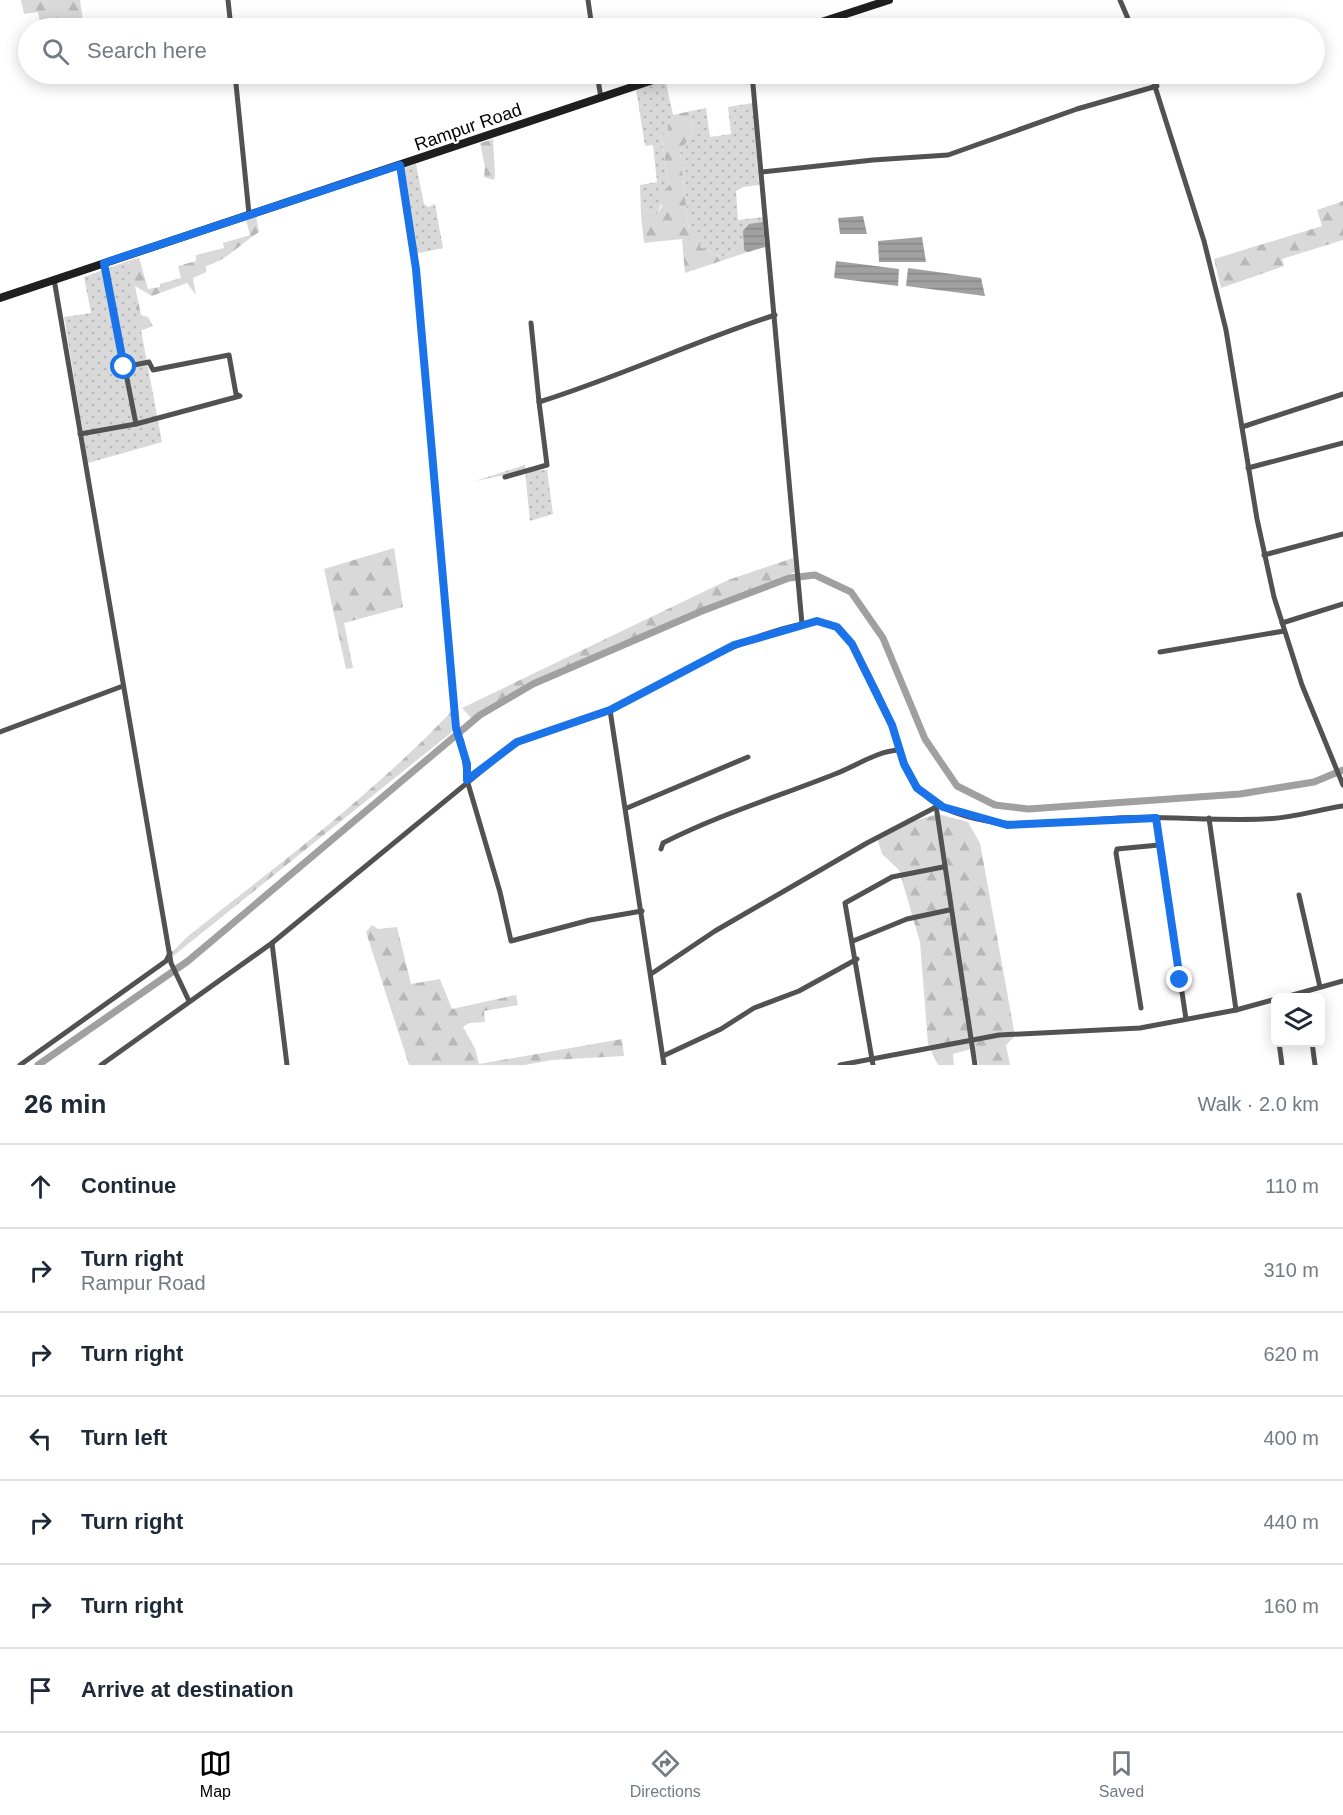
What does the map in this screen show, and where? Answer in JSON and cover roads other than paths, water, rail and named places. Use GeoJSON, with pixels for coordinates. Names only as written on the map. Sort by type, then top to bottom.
{"type":"FeatureCollection","features":[{"type":"Feature","properties":{"kind":"main road"},"geometry":{"type":"LineString","coordinates":[[834,18],[889,0]]}},
{"type":"Feature","properties":{"kind":"main road","name":"Rampur Road"},"geometry":{"type":"LineString","coordinates":[[0,298],[642,84]]}},
{"type":"Feature","properties":{"kind":"street"},"geometry":{"type":"LineString","coordinates":[[228,0],[230,18]]}},
{"type":"Feature","properties":{"kind":"street"},"geometry":{"type":"LineString","coordinates":[[588,0],[591,18]]}},
{"type":"Feature","properties":{"kind":"street"},"geometry":{"type":"LineString","coordinates":[[1120,0],[1128,18]]}},
{"type":"Feature","properties":{"kind":"street"},"geometry":{"type":"LineString","coordinates":[[236,84],[249,214]]}},
{"type":"Feature","properties":{"kind":"street"},"geometry":{"type":"LineString","coordinates":[[599,84],[601,98]]}},
{"type":"Feature","properties":{"kind":"street"},"geometry":{"type":"LineString","coordinates":[[753,84],[802,624]]}},
{"type":"Feature","properties":{"kind":"street"},"geometry":{"type":"LineString","coordinates":[[761,172],[873,160],[948,155],[966,151],[1077,109],[1156,86],[1209,263],[1226,330],[1264,555],[1284,631],[1302,685],[1337,764],[1343,785]]}},
{"type":"Feature","properties":{"kind":"street"},"geometry":{"type":"LineString","coordinates":[[400,165],[416,269],[456,728],[462,742],[467,780],[500,892],[511,941],[590,920],[642,911]]}},
{"type":"Feature","properties":{"kind":"street"},"geometry":{"type":"LineString","coordinates":[[104,263],[136,424]]}},
{"type":"Feature","properties":{"kind":"street"},"geometry":{"type":"LineString","coordinates":[[54,279],[171,963],[189,1001]]}},
{"type":"Feature","properties":{"kind":"street"},"geometry":{"type":"LineString","coordinates":[[539,402],[585,387],[729,330],[775,315]]}},
{"type":"Feature","properties":{"kind":"street"},"geometry":{"type":"LineString","coordinates":[[505,477],[547,465],[531,323]]}},
{"type":"Feature","properties":{"kind":"street"},"geometry":{"type":"LineString","coordinates":[[80,434],[136,424],[240,396],[236,394],[229,356],[153,370],[149,362],[124,367]]}},
{"type":"Feature","properties":{"kind":"street"},"geometry":{"type":"LineString","coordinates":[[1242,427],[1343,394]]}},
{"type":"Feature","properties":{"kind":"street"},"geometry":{"type":"LineString","coordinates":[[1248,468],[1343,443]]}},
{"type":"Feature","properties":{"kind":"street"},"geometry":{"type":"LineString","coordinates":[[1264,555],[1343,534]]}},
{"type":"Feature","properties":{"kind":"street"},"geometry":{"type":"LineString","coordinates":[[1282,623],[1343,604]]}},
{"type":"Feature","properties":{"kind":"street"},"geometry":{"type":"LineString","coordinates":[[101,1065],[272,943],[335,893],[467,780],[517,742],[610,710],[734,645],[802,624],[817,621],[828,623],[837,627],[852,644],[892,725],[899,750],[917,788],[943,807],[1007,825],[1156,818],[1265,819],[1343,806]]}},
{"type":"Feature","properties":{"kind":"street"},"geometry":{"type":"LineString","coordinates":[[1160,652],[1284,631]]}},
{"type":"Feature","properties":{"kind":"street"},"geometry":{"type":"LineString","coordinates":[[0,732],[123,686]]}},
{"type":"Feature","properties":{"kind":"street"},"geometry":{"type":"LineString","coordinates":[[610,710],[627,808],[664,1065]]}},
{"type":"Feature","properties":{"kind":"street"},"geometry":{"type":"LineString","coordinates":[[661,849],[663,843],[737,810],[837,773],[888,751],[899,750]]}},
{"type":"Feature","properties":{"kind":"street"},"geometry":{"type":"LineString","coordinates":[[627,808],[747,757]]}},
{"type":"Feature","properties":{"kind":"street"},"geometry":{"type":"LineString","coordinates":[[936,804],[949,910],[963,982],[975,1065]]}},
{"type":"Feature","properties":{"kind":"street"},"geometry":{"type":"LineString","coordinates":[[651,974],[675,961],[715,931],[936,804]]}},
{"type":"Feature","properties":{"kind":"street"},"geometry":{"type":"LineString","coordinates":[[1156,818],[1186,1019]]}},
{"type":"Feature","properties":{"kind":"street"},"geometry":{"type":"LineString","coordinates":[[1209,818],[1236,1010]]}},
{"type":"Feature","properties":{"kind":"street"},"geometry":{"type":"LineString","coordinates":[[1141,1008],[1116,854],[1117,849],[1123,847],[1159,845]]}},
{"type":"Feature","properties":{"kind":"street"},"geometry":{"type":"LineString","coordinates":[[873,1062],[857,959],[845,903],[892,878],[943,867]]}},
{"type":"Feature","properties":{"kind":"street"},"geometry":{"type":"LineString","coordinates":[[1299,895],[1320,987]]}},
{"type":"Feature","properties":{"kind":"street"},"geometry":{"type":"LineString","coordinates":[[853,942],[907,919],[949,910]]}},
{"type":"Feature","properties":{"kind":"street"},"geometry":{"type":"LineString","coordinates":[[272,943],[287,1065]]}},
{"type":"Feature","properties":{"kind":"street"},"geometry":{"type":"LineString","coordinates":[[20,1065],[166,961],[170,953]]}},
{"type":"Feature","properties":{"kind":"street"},"geometry":{"type":"LineString","coordinates":[[663,1056],[721,1029],[754,1008],[799,991],[857,959]]}},
{"type":"Feature","properties":{"kind":"street"},"geometry":{"type":"LineString","coordinates":[[1307,993],[1343,981]]}},
{"type":"Feature","properties":{"kind":"street"},"geometry":{"type":"LineString","coordinates":[[840,1065],[873,1062],[999,1035],[1140,1028],[1236,1010],[1271,1001]]}},
{"type":"Feature","properties":{"kind":"street"},"geometry":{"type":"LineString","coordinates":[[1280,1047],[1282,1065]]}},
{"type":"Feature","properties":{"kind":"street"},"geometry":{"type":"LineString","coordinates":[[1313,1047],[1315,1065]]}},
{"type":"Feature","properties":{"kind":"waterway"},"geometry":{"type":"LineString","coordinates":[[38,1065],[188,961],[480,715],[533,684],[702,611],[789,578],[815,575],[851,592],[883,638],[925,739],[957,786],[995,805],[1028,809],[1240,794],[1314,782],[1343,770]]}}]}
